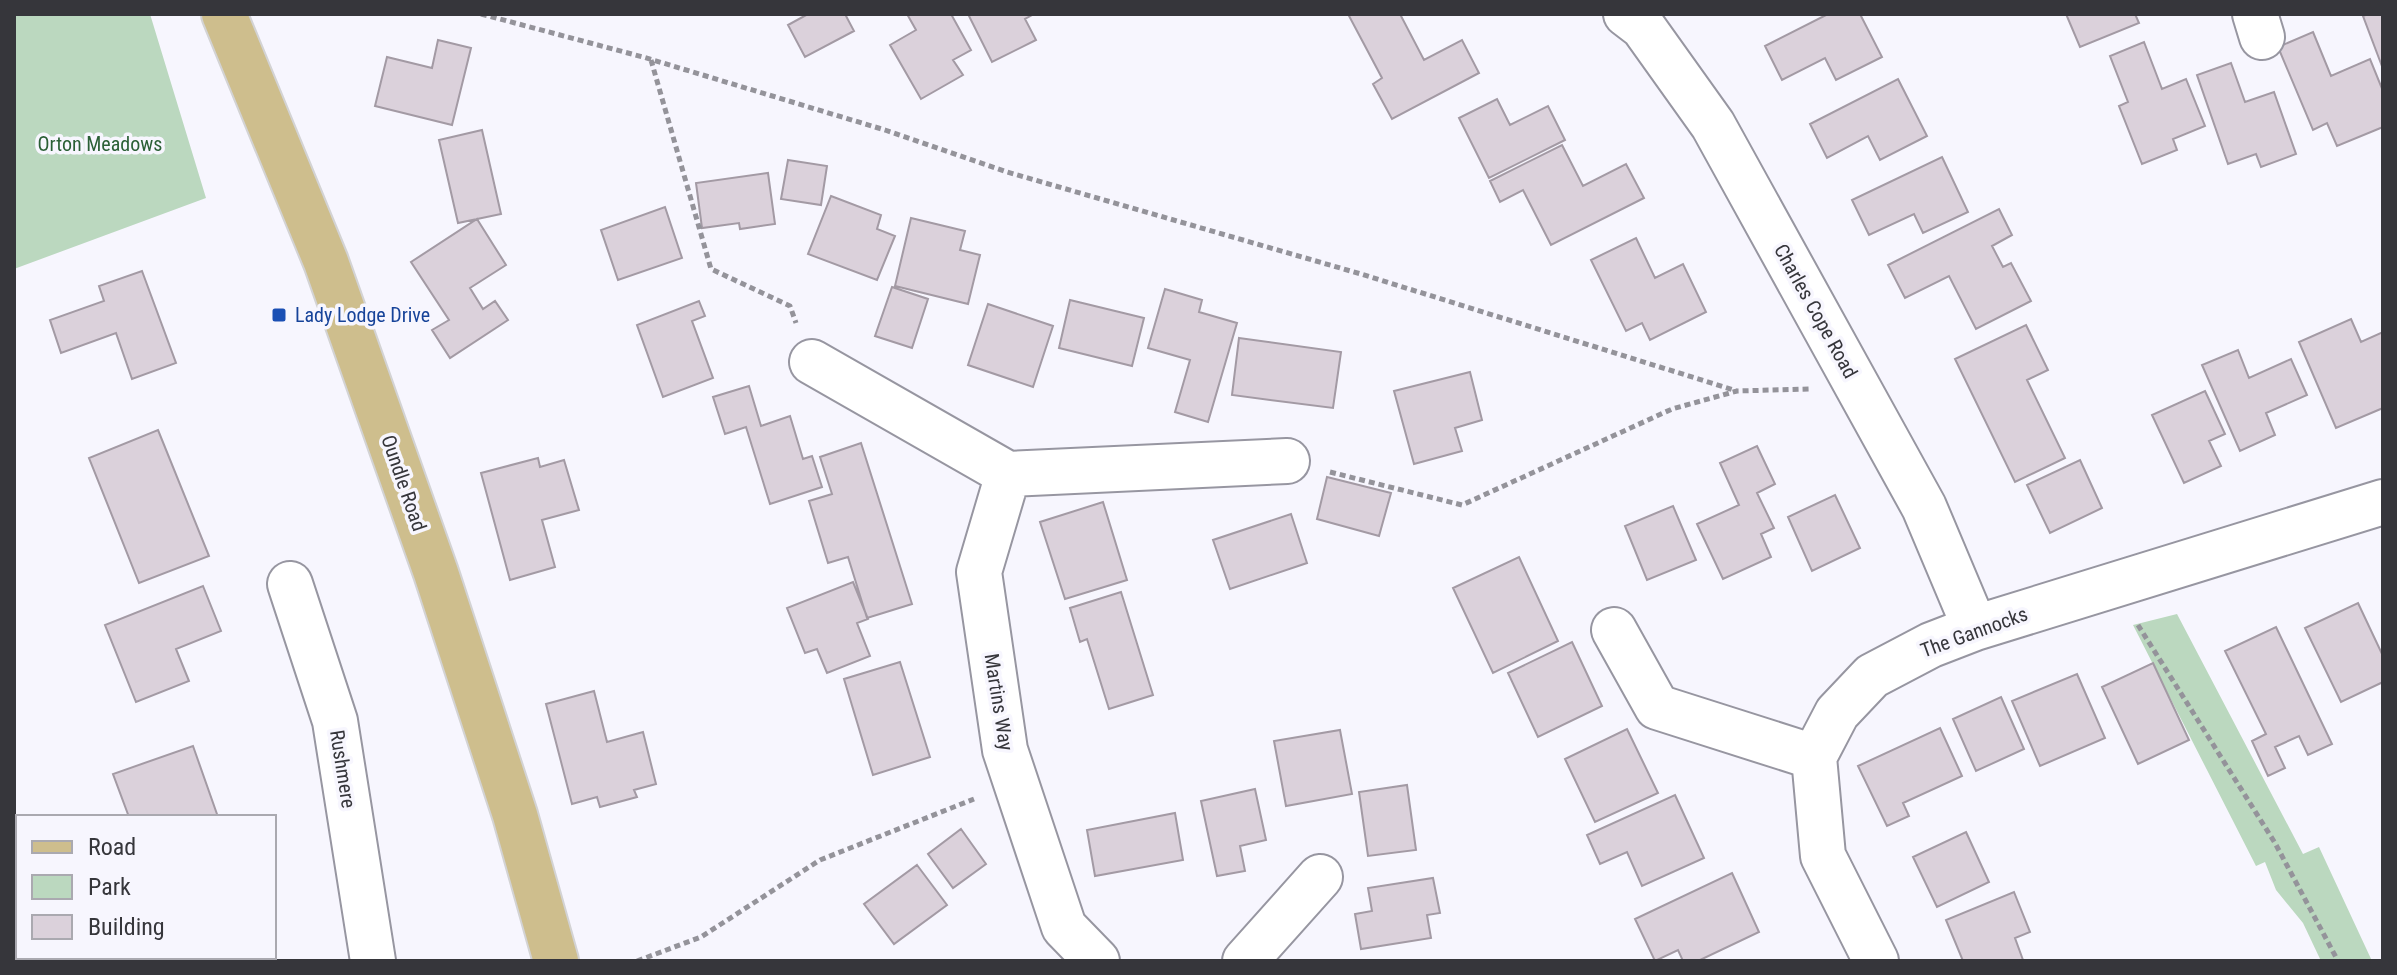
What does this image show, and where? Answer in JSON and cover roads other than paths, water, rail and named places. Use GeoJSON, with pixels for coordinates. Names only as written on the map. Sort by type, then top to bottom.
{"type":"FeatureCollection","features":[{"type":"Feature","properties":{"kind":"main road","name":"Oundle Road"},"geometry":{"type":"LineString","coordinates":[[224,14],[326,262],[436,573],[515,815],[556,961]]}},
{"type":"Feature","properties":{"kind":"street","name":"Charles Cope Road"},"geometry":{"type":"LineString","coordinates":[[1626,14],[1643,27],[1713,125],[1924,507],[1975,628]]}},
{"type":"Feature","properties":{"kind":"street"},"geometry":{"type":"LineString","coordinates":[[812,362],[1008,474],[1287,461]]}},
{"type":"Feature","properties":{"kind":"street","name":"Martins Way"},"geometry":{"type":"LineString","coordinates":[[1008,474],[979,572],[1005,750],[1064,927],[1097,961]]}},
{"type":"Feature","properties":{"kind":"street","name":"The Gannocks"},"geometry":{"type":"LineString","coordinates":[[1814,757],[1837,713],[1872,676],[1931,645],[1975,628],[2383,502]]}},
{"type":"Feature","properties":{"kind":"street","name":"Rushmere"},"geometry":{"type":"LineString","coordinates":[[290,584],[335,721],[373,961]]}},
{"type":"Feature","properties":{"kind":"street"},"geometry":{"type":"LineString","coordinates":[[1614,630],[1657,707],[1814,757],[1823,856],[1876,961]]}},
{"type":"Feature","properties":{"kind":"street"},"geometry":{"type":"LineString","coordinates":[[1245,961],[1320,877]]}},
{"type":"Feature","properties":{"kind":"place","name":"Lady Lodge Drive"},"geometry":{"type":"Point","coordinates":[279,315]}},
{"type":"Feature","properties":{"kind":"park label","name":"Orton Meadows"},"geometry":{"type":"Point","coordinates":[100,144]}}]}
